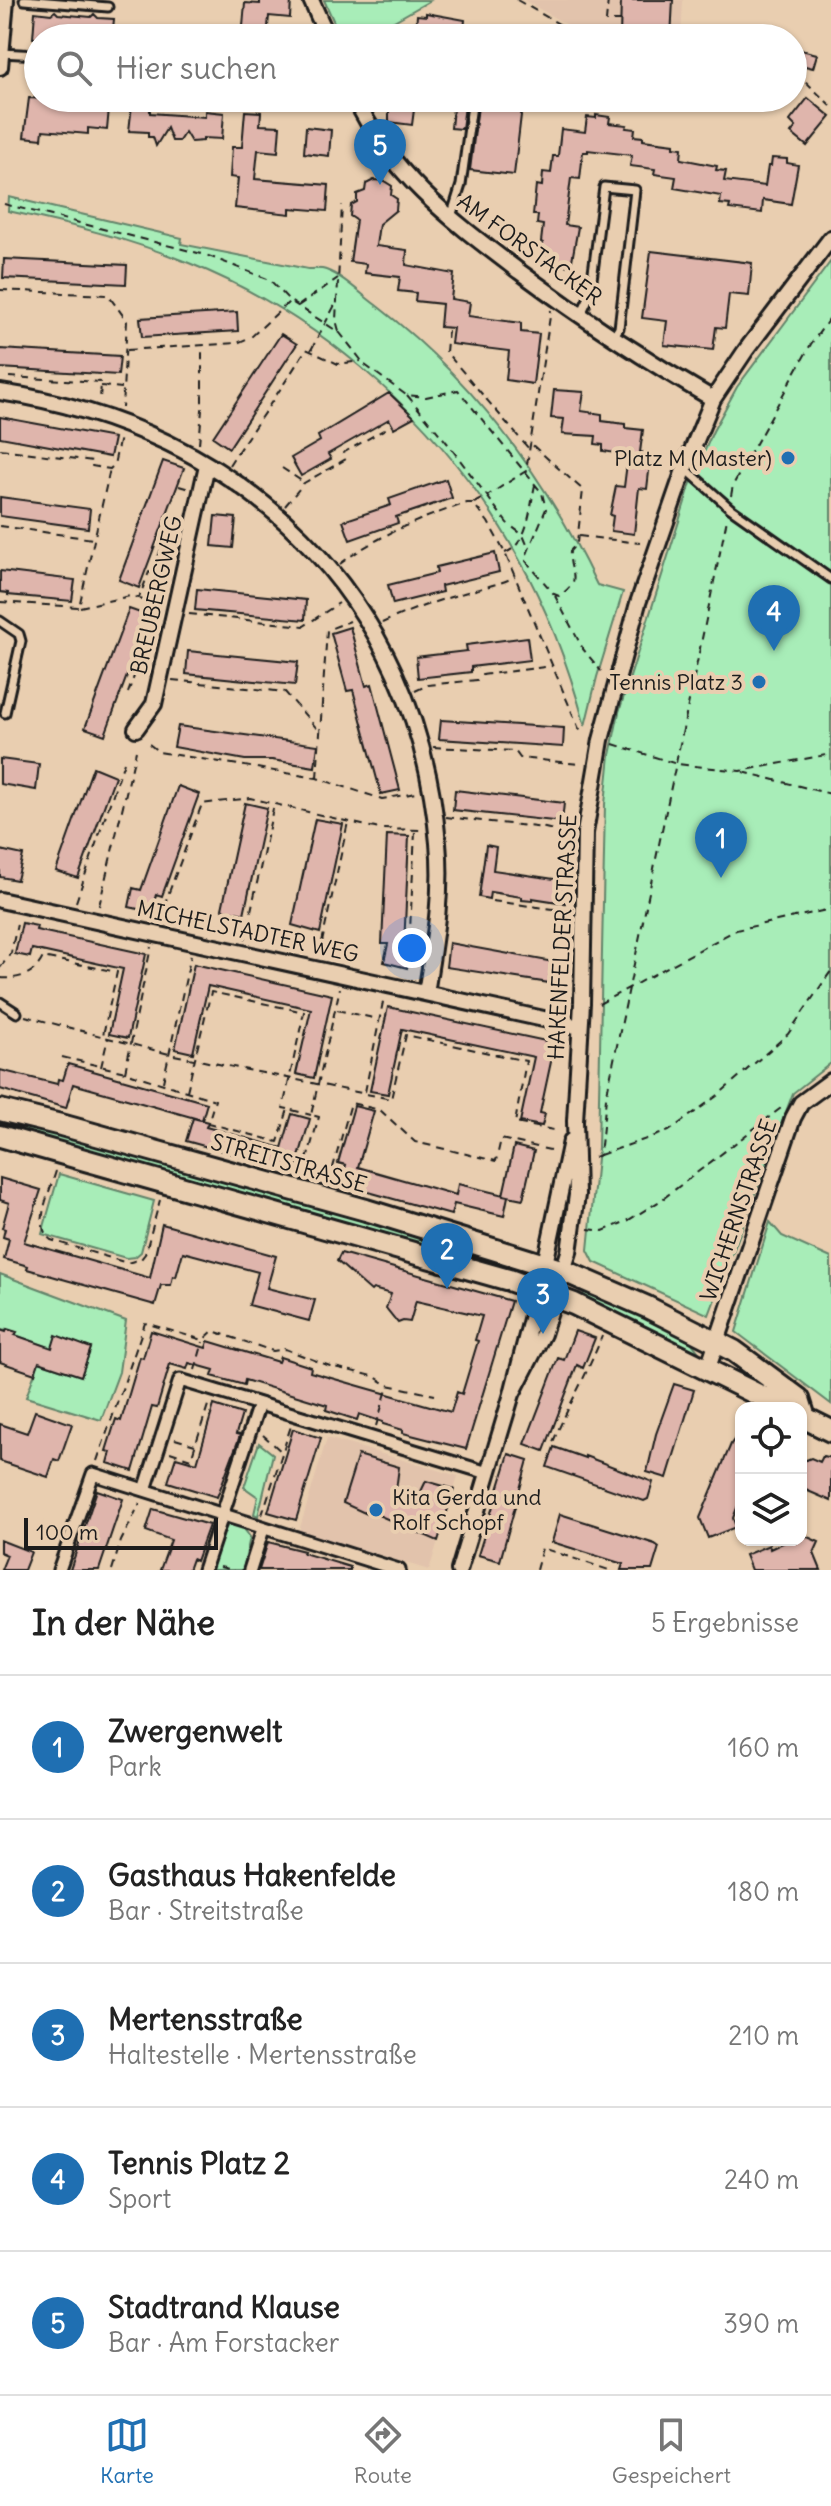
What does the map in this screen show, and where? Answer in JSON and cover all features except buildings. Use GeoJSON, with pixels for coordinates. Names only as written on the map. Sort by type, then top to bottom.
{"type":"FeatureCollection","features":[{"type":"Feature","properties":{"kind":"main road","name":"STREITSTRASSE"},"geometry":{"type":"LineString","coordinates":[[0,1110],[324,1198],[554,1268],[718,1342],[800,1402]]}},
{"type":"Feature","properties":{"kind":"main road"},"geometry":{"type":"LineString","coordinates":[[0,1136],[547,1293],[773,1402]]}},
{"type":"Feature","properties":{"kind":"main road"},"geometry":{"type":"LineString","coordinates":[[807,1419],[831,1431]]}},
{"type":"Feature","properties":{"kind":"street"},"geometry":{"type":"LineString","coordinates":[[311,0],[322,24]]}},
{"type":"Feature","properties":{"kind":"street"},"geometry":{"type":"LineString","coordinates":[[1,60],[4,9]]}},
{"type":"Feature","properties":{"kind":"street","name":"AM FORSTACKER"},"geometry":{"type":"LineString","coordinates":[[363,112],[400,170],[450,219],[581,315],[713,399]]}},
{"type":"Feature","properties":{"kind":"street","name":"HAKENFELDER STRASSE"},"geometry":{"type":"LineString","coordinates":[[554,1268],[569,1252],[577,1195],[575,1121],[585,833],[601,740],[649,564],[713,399],[831,238]]}},
{"type":"Feature","properties":{"kind":"street"},"geometry":{"type":"LineString","coordinates":[[0,392],[97,413],[175,446],[242,487],[283,519],[326,561],[372,627],[407,703],[425,760],[439,845],[437,919],[426,993]]}},
{"type":"Feature","properties":{"kind":"street","name":"BREUBERGWEG"},"geometry":{"type":"LineString","coordinates":[[136,729],[154,704],[207,465]]}},
{"type":"Feature","properties":{"kind":"street","name":"MICHELSTADTER WEG"},"geometry":{"type":"LineString","coordinates":[[0,900],[580,1027]]}},
{"type":"Feature","properties":{"kind":"street","name":"WICHERNSTRASSE"},"geometry":{"type":"LineString","coordinates":[[708,1368],[781,1147],[801,1103],[831,1081]]}},
{"type":"Feature","properties":{"kind":"street","name":"HAKENFELDER STRASSE"},"geometry":{"type":"LineString","coordinates":[[554,1268],[575,1121]]}},
{"type":"Feature","properties":{"kind":"street"},"geometry":{"type":"LineString","coordinates":[[459,1570],[554,1268]]}},
{"type":"Feature","properties":{"kind":"street"},"geometry":{"type":"LineString","coordinates":[[145,1490],[180,1380],[488,1473]]}},
{"type":"Feature","properties":{"kind":"street"},"geometry":{"type":"LineString","coordinates":[[205,1567],[259,1404]]}},
{"type":"Feature","properties":{"kind":"street"},"geometry":{"type":"LineString","coordinates":[[59,1570],[93,1474],[399,1570]]}},
{"type":"Feature","properties":{"kind":"street"},"geometry":{"type":"LineString","coordinates":[[250,1570],[260,1528]]}},
{"type":"Feature","properties":{"kind":"lane"},"geometry":{"type":"LineString","coordinates":[[24,0],[108,7]]}},
{"type":"Feature","properties":{"kind":"lane"},"geometry":{"type":"LineString","coordinates":[[1,60],[24,57]]}},
{"type":"Feature","properties":{"kind":"lane"},"geometry":{"type":"LineString","coordinates":[[450,219],[461,185],[471,112]]}},
{"type":"Feature","properties":{"kind":"lane"},"geometry":{"type":"LineString","coordinates":[[581,315],[590,295],[604,187],[635,190],[619,328],[614,336]]}},
{"type":"Feature","properties":{"kind":"lane"},"geometry":{"type":"LineString","coordinates":[[685,467],[730,508],[831,579]]}},
{"type":"Feature","properties":{"kind":"lane"},"geometry":{"type":"LineString","coordinates":[[0,621],[19,634],[21,641],[5,713]]}},
{"type":"Feature","properties":{"kind":"lane"},"geometry":{"type":"LineString","coordinates":[[0,1002],[17,1013]]}},
{"type":"Feature","properties":{"kind":"path"},"geometry":{"type":"LineString","coordinates":[[517,0],[559,24]]}},
{"type":"Feature","properties":{"kind":"path"},"geometry":{"type":"LineString","coordinates":[[608,0],[606,21],[620,21]]}},
{"type":"Feature","properties":{"kind":"path"},"geometry":{"type":"LineString","coordinates":[[807,83],[831,106]]}},
{"type":"Feature","properties":{"kind":"path"},"geometry":{"type":"LineString","coordinates":[[4,204],[206,255],[270,280],[290,301],[340,333],[362,361],[406,395],[507,523],[523,535],[529,548]]}},
{"type":"Feature","properties":{"kind":"path"},"geometry":{"type":"LineString","coordinates":[[340,333],[336,320],[342,205]]}},
{"type":"Feature","properties":{"kind":"path"},"geometry":{"type":"LineString","coordinates":[[298,306],[339,277]]}},
{"type":"Feature","properties":{"kind":"path"},"geometry":{"type":"LineString","coordinates":[[0,290],[108,295],[127,321],[122,413]]}},
{"type":"Feature","properties":{"kind":"path"},"geometry":{"type":"LineString","coordinates":[[310,351],[337,300]]}},
{"type":"Feature","properties":{"kind":"path"},"geometry":{"type":"LineString","coordinates":[[126,351],[237,343],[251,337],[290,301]]}},
{"type":"Feature","properties":{"kind":"path"},"geometry":{"type":"LineString","coordinates":[[338,565],[365,545],[411,522],[473,503],[526,471],[552,305]]}},
{"type":"Feature","properties":{"kind":"path"},"geometry":{"type":"LineString","coordinates":[[600,1155],[606,1098],[733,485],[811,344],[831,316]]}},
{"type":"Feature","properties":{"kind":"path"},"geometry":{"type":"LineString","coordinates":[[448,330],[446,352],[529,450]]}},
{"type":"Feature","properties":{"kind":"path"},"geometry":{"type":"LineString","coordinates":[[198,449],[202,410],[202,345]]}},
{"type":"Feature","properties":{"kind":"path"},"geometry":{"type":"LineString","coordinates":[[227,467],[306,349],[338,364],[362,361]]}},
{"type":"Feature","properties":{"kind":"path"},"geometry":{"type":"LineString","coordinates":[[9,377],[101,382],[100,406]]}},
{"type":"Feature","properties":{"kind":"path"},"geometry":{"type":"LineString","coordinates":[[101,386],[123,388]]}},
{"type":"Feature","properties":{"kind":"path"},"geometry":{"type":"LineString","coordinates":[[406,395],[426,397],[458,390],[526,471],[545,500],[546,509],[526,561],[554,594],[583,649],[601,671]]}},
{"type":"Feature","properties":{"kind":"path"},"geometry":{"type":"LineString","coordinates":[[282,509],[304,483],[346,459],[343,453],[387,428]]}},
{"type":"Feature","properties":{"kind":"path"},"geometry":{"type":"LineString","coordinates":[[79,607],[121,430]]}},
{"type":"Feature","properties":{"kind":"path"},"geometry":{"type":"LineString","coordinates":[[530,443],[583,490],[577,543],[570,551],[575,580],[573,586],[559,596],[554,594]]}},
{"type":"Feature","properties":{"kind":"path"},"geometry":{"type":"LineString","coordinates":[[0,449],[93,461],[92,466],[110,469]]}},
{"type":"Feature","properties":{"kind":"path"},"geometry":{"type":"LineString","coordinates":[[282,468],[304,483]]}},
{"type":"Feature","properties":{"kind":"path"},"geometry":{"type":"LineString","coordinates":[[505,553],[512,550],[523,535],[535,484]]}},
{"type":"Feature","properties":{"kind":"path"},"geometry":{"type":"LineString","coordinates":[[179,486],[191,490]]}},
{"type":"Feature","properties":{"kind":"path"},"geometry":{"type":"LineString","coordinates":[[473,503],[505,553],[579,729],[585,734]]}},
{"type":"Feature","properties":{"kind":"path"},"geometry":{"type":"LineString","coordinates":[[168,514],[185,520]]}},
{"type":"Feature","properties":{"kind":"path"},"geometry":{"type":"LineString","coordinates":[[152,573],[173,516]]}},
{"type":"Feature","properties":{"kind":"path"},"geometry":{"type":"LineString","coordinates":[[0,526],[94,539]]}},
{"type":"Feature","properties":{"kind":"path"},"geometry":{"type":"LineString","coordinates":[[577,535],[640,543]]}},
{"type":"Feature","properties":{"kind":"path"},"geometry":{"type":"LineString","coordinates":[[139,598],[149,572],[171,580]]}},
{"type":"Feature","properties":{"kind":"path"},"geometry":{"type":"LineString","coordinates":[[377,625],[407,611],[458,594],[490,588],[516,576]]}},
{"type":"Feature","properties":{"kind":"path"},"geometry":{"type":"LineString","coordinates":[[0,602],[79,607],[130,596],[165,608]]}},
{"type":"Feature","properties":{"kind":"path"},"geometry":{"type":"LineString","coordinates":[[182,613],[304,626],[343,600]]}},
{"type":"Feature","properties":{"kind":"path"},"geometry":{"type":"LineString","coordinates":[[317,778],[327,630],[355,620]]}},
{"type":"Feature","properties":{"kind":"path"},"geometry":{"type":"LineString","coordinates":[[128,693],[149,635],[159,632]]}},
{"type":"Feature","properties":{"kind":"path"},"geometry":{"type":"LineString","coordinates":[[410,693],[428,685],[477,680],[482,675],[552,666]]}},
{"type":"Feature","properties":{"kind":"path"},"geometry":{"type":"LineString","coordinates":[[167,679],[285,692],[321,733]]}},
{"type":"Feature","properties":{"kind":"path"},"geometry":{"type":"LineString","coordinates":[[608,743],[677,764],[740,771],[831,794]]}},
{"type":"Feature","properties":{"kind":"path"},"geometry":{"type":"LineString","coordinates":[[149,744],[159,752],[317,778],[382,799],[421,792]]}},
{"type":"Feature","properties":{"kind":"path"},"geometry":{"type":"LineString","coordinates":[[428,747],[515,751],[520,758],[580,764]]}},
{"type":"Feature","properties":{"kind":"path"},"geometry":{"type":"LineString","coordinates":[[99,908],[136,751]]}},
{"type":"Feature","properties":{"kind":"path"},"geometry":{"type":"LineString","coordinates":[[740,771],[831,754]]}},
{"type":"Feature","properties":{"kind":"path"},"geometry":{"type":"LineString","coordinates":[[75,903],[125,759]]}},
{"type":"Feature","properties":{"kind":"path"},"geometry":{"type":"LineString","coordinates":[[158,921],[202,804],[250,798],[379,829],[427,830]]}},
{"type":"Feature","properties":{"kind":"path"},"geometry":{"type":"LineString","coordinates":[[244,940],[274,802]]}},
{"type":"Feature","properties":{"kind":"path"},"geometry":{"type":"LineString","coordinates":[[443,817],[545,828],[576,835]]}},
{"type":"Feature","properties":{"kind":"path"},"geometry":{"type":"LineString","coordinates":[[319,956],[348,821]]}},
{"type":"Feature","properties":{"kind":"path"},"geometry":{"type":"LineString","coordinates":[[415,831],[410,930],[426,931]]}},
{"type":"Feature","properties":{"kind":"path"},"geometry":{"type":"LineString","coordinates":[[492,901],[574,912]]}},
{"type":"Feature","properties":{"kind":"path"},"geometry":{"type":"LineString","coordinates":[[599,1004],[736,930],[831,909]]}},
{"type":"Feature","properties":{"kind":"path"},"geometry":{"type":"LineString","coordinates":[[0,968],[11,953],[17,924]]}},
{"type":"Feature","properties":{"kind":"path"},"geometry":{"type":"LineString","coordinates":[[125,1072],[151,946]]}},
{"type":"Feature","properties":{"kind":"path"},"geometry":{"type":"LineString","coordinates":[[162,1083],[191,954]]}},
{"type":"Feature","properties":{"kind":"path"},"geometry":{"type":"LineString","coordinates":[[0,978],[12,979],[31,972],[43,957],[117,972],[103,1036]]}},
{"type":"Feature","properties":{"kind":"path"},"geometry":{"type":"LineString","coordinates":[[594,1157],[669,1131],[717,1096],[788,1034],[831,971]]}},
{"type":"Feature","properties":{"kind":"path"},"geometry":{"type":"LineString","coordinates":[[311,1115],[340,987]]}},
{"type":"Feature","properties":{"kind":"path"},"geometry":{"type":"LineString","coordinates":[[187,1092],[211,992],[304,1012],[283,1108],[319,1117],[299,1191]]}},
{"type":"Feature","properties":{"kind":"path"},"geometry":{"type":"LineString","coordinates":[[364,1094],[384,996]]}},
{"type":"Feature","properties":{"kind":"path"},"geometry":{"type":"LineString","coordinates":[[335,1009],[379,1019]]}},
{"type":"Feature","properties":{"kind":"path"},"geometry":{"type":"LineString","coordinates":[[17,1013],[169,1054],[391,1099],[406,1035],[526,1061],[515,1123],[554,1130]]}},
{"type":"Feature","properties":{"kind":"path"},"geometry":{"type":"LineString","coordinates":[[101,1067],[108,1037]]}},
{"type":"Feature","properties":{"kind":"path"},"geometry":{"type":"LineString","coordinates":[[62,1057],[125,1072],[215,1100],[208,1123],[278,1142],[288,1109]]}},
{"type":"Feature","properties":{"kind":"path"},"geometry":{"type":"LineString","coordinates":[[324,1198],[351,1103],[380,1110],[415,1142],[496,1161],[501,1139],[550,1150]]}},
{"type":"Feature","properties":{"kind":"path"},"geometry":{"type":"LineString","coordinates":[[588,1229],[603,1231],[627,1221],[660,1201],[788,1104],[801,1103]]}},
{"type":"Feature","properties":{"kind":"path"},"geometry":{"type":"LineString","coordinates":[[56,1171],[42,1219],[45,1236],[127,1263],[141,1259],[145,1254],[160,1200]]}},
{"type":"Feature","properties":{"kind":"path"},"geometry":{"type":"LineString","coordinates":[[93,1474],[145,1323],[203,1340]]}},
{"type":"Feature","properties":{"kind":"path"},"geometry":{"type":"LineString","coordinates":[[191,1384],[203,1340],[213,1331],[273,1351],[285,1349],[330,1366],[373,1376],[388,1385],[435,1395]]}},
{"type":"Feature","properties":{"kind":"path"},"geometry":{"type":"LineString","coordinates":[[553,1442],[567,1409],[587,1375],[603,1335]]}},
{"type":"Feature","properties":{"kind":"path"},"geometry":{"type":"LineString","coordinates":[[373,1438],[388,1385]]}},
{"type":"Feature","properties":{"kind":"path"},"geometry":{"type":"LineString","coordinates":[[159,1448],[191,1459],[213,1390]]}},
{"type":"Feature","properties":{"kind":"path"},"geometry":{"type":"LineString","coordinates":[[260,1528],[294,1415]]}},
{"type":"Feature","properties":{"kind":"path"},"geometry":{"type":"LineString","coordinates":[[251,1430],[260,1433],[282,1452]]}},
{"type":"Feature","properties":{"kind":"path"},"geometry":{"type":"LineString","coordinates":[[182,1441],[196,1445]]}},
{"type":"Feature","properties":{"kind":"path"},"geometry":{"type":"LineString","coordinates":[[266,1447],[269,1441]]}},
{"type":"Feature","properties":{"kind":"path"},"geometry":{"type":"LineString","coordinates":[[269,1469],[276,1471]]}},
{"type":"Feature","properties":{"kind":"path"},"geometry":{"type":"LineString","coordinates":[[112,1570],[121,1541],[140,1503]]}},
{"type":"Feature","properties":{"kind":"path"},"geometry":{"type":"LineString","coordinates":[[536,1570],[542,1548],[609,1570]]}},
{"type":"Feature","properties":{"kind":"path"},"geometry":{"type":"LineString","coordinates":[[205,1567],[234,1570]]}},
{"type":"Feature","properties":{"kind":"shaded area"},"geometry":{"type":"Polygon","coordinates":[[[524,0],[683,0],[682,24],[566,24],[524,0]]]}},
{"type":"Feature","properties":{"kind":"shaded area","name":"Kita Gerda und Rolf Schopf"},"geometry":{"type":"Polygon","coordinates":[[[327,1438],[458,1476],[429,1570],[299,1531],[327,1438]]]}},
{"type":"Feature","properties":{"kind":"green space"},"geometry":{"type":"Polygon","coordinates":[[[324,0],[431,0],[389,24],[335,24],[324,0]]]}},
{"type":"Feature","properties":{"kind":"green space"},"geometry":{"type":"Polygon","coordinates":[[[9,197],[182,238],[181,244],[326,270],[339,276],[411,334],[474,397],[530,468],[577,545],[597,585],[623,592],[585,726],[557,639],[518,557],[489,509],[455,464],[418,421],[378,382],[288,314],[240,286],[144,247],[8,211],[9,197]]]}},
{"type":"Feature","properties":{"kind":"green space"},"geometry":{"type":"Polygon","coordinates":[[[831,261],[831,1063],[793,1093],[709,1315],[594,1262],[588,1250],[598,1148],[605,804],[610,755],[619,712],[691,483],[713,431],[737,387],[831,261]]]}},
{"type":"Feature","properties":{"kind":"green space"},"geometry":{"type":"Polygon","coordinates":[[[0,1116],[516,1263],[514,1272],[0,1129],[0,1116]]]}},
{"type":"Feature","properties":{"kind":"green space"},"geometry":{"type":"Polygon","coordinates":[[[59,1174],[154,1201],[141,1252],[135,1257],[126,1258],[42,1234],[59,1174]]]}},
{"type":"Feature","properties":{"kind":"green space"},"geometry":{"type":"Polygon","coordinates":[[[770,1222],[782,1236],[831,1258],[831,1404],[736,1332],[770,1222]]]}},
{"type":"Feature","properties":{"kind":"green space"},"geometry":{"type":"Polygon","coordinates":[[[0,1274],[126,1321],[119,1372],[101,1420],[26,1397],[39,1362],[81,1376],[91,1348],[57,1336],[52,1348],[15,1335],[16,1332],[0,1330],[0,1274]]]}},
{"type":"Feature","properties":{"kind":"green space"},"geometry":{"type":"Polygon","coordinates":[[[585,1290],[687,1337],[702,1356],[696,1356],[581,1301],[585,1290]]]}},
{"type":"Feature","properties":{"kind":"green space"},"geometry":{"type":"Polygon","coordinates":[[[259,1443],[273,1454],[258,1516],[254,1514],[258,1497],[244,1487],[259,1443]]]}},
{"type":"Feature","properties":{"kind":"green space"},"geometry":{"type":"Polygon","coordinates":[[[228,1525],[241,1525],[250,1537],[243,1570],[207,1570],[218,1541],[228,1525]]]}},
{"type":"Feature","properties":{"kind":"place","name":"Stadtrand Klause"},"geometry":{"type":"Point","coordinates":[380,185]}},
{"type":"Feature","properties":{"kind":"place","name":"Platz M (Master)"},"geometry":{"type":"Point","coordinates":[788,458]}},
{"type":"Feature","properties":{"kind":"place","name":"Tennis Platz 2"},"geometry":{"type":"Point","coordinates":[774,651]}},
{"type":"Feature","properties":{"kind":"place","name":"Tennis Platz 3"},"geometry":{"type":"Point","coordinates":[759,682]}},
{"type":"Feature","properties":{"kind":"place","name":"Zwergenwelt"},"geometry":{"type":"Point","coordinates":[721,878]}},
{"type":"Feature","properties":{"kind":"place","name":"Gasthaus Hakenfelde"},"geometry":{"type":"Point","coordinates":[447,1289]}},
{"type":"Feature","properties":{"kind":"place","name":"Mertensstraße"},"geometry":{"type":"Point","coordinates":[543,1334]}},
{"type":"Feature","properties":{"kind":"place","name":"Kita Gerda und Rolf Schopf"},"geometry":{"type":"Point","coordinates":[376,1510]}}]}
